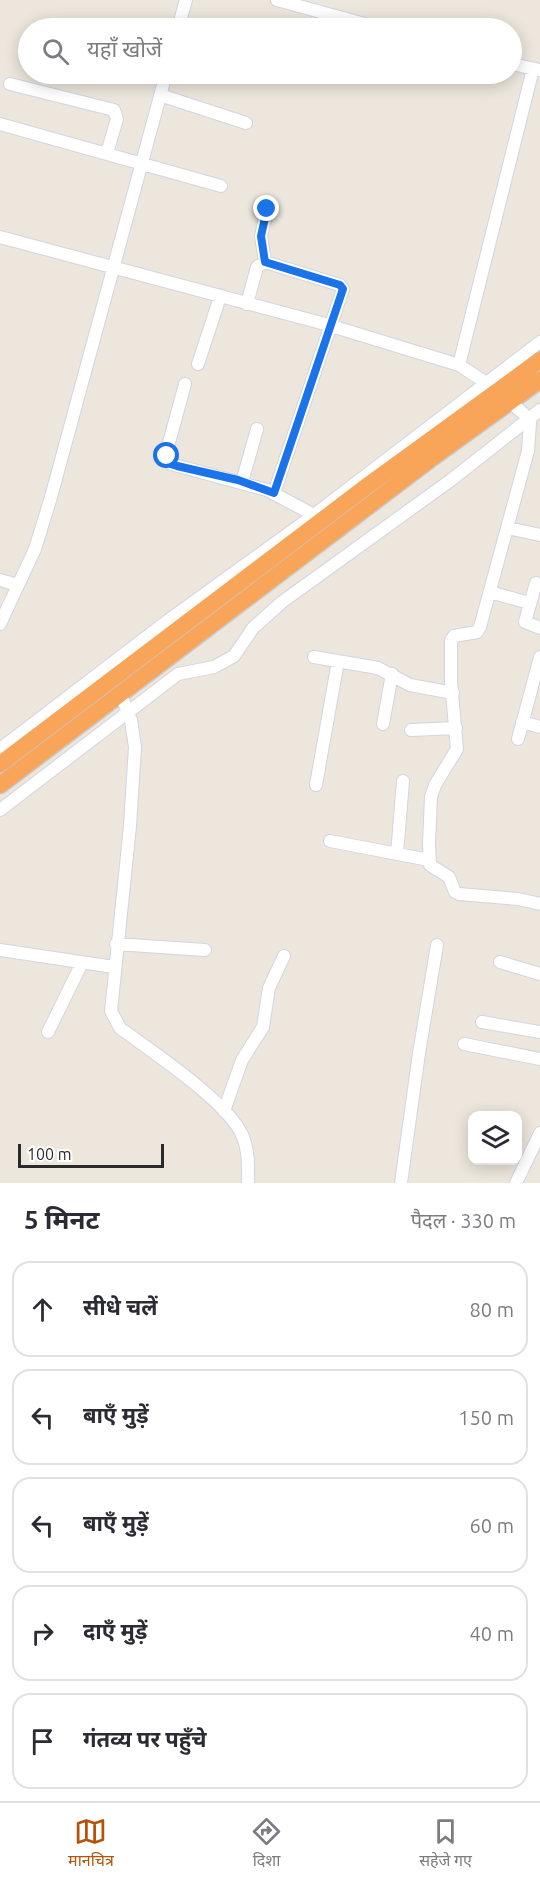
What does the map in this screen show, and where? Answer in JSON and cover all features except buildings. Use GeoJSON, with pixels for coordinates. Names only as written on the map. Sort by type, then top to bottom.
{"type":"FeatureCollection","features":[{"type":"Feature","properties":{"kind":"highway"},"geometry":{"type":"LineString","coordinates":[[0,764],[540,360]]}},
{"type":"Feature","properties":{"kind":"highway"},"geometry":{"type":"LineString","coordinates":[[0,785],[120,693],[498,392],[540,380]]}},
{"type":"Feature","properties":{"kind":"street"},"geometry":{"type":"LineString","coordinates":[[181,18],[186,0]]}},
{"type":"Feature","properties":{"kind":"street"},"geometry":{"type":"LineString","coordinates":[[277,0],[343,18]]}},
{"type":"Feature","properties":{"kind":"street"},"geometry":{"type":"LineString","coordinates":[[459,365],[536,70]]}},
{"type":"Feature","properties":{"kind":"street"},"geometry":{"type":"LineString","coordinates":[[10,84],[114,110],[117,119],[107,153]]}},
{"type":"Feature","properties":{"kind":"street"},"geometry":{"type":"LineString","coordinates":[[0,624],[35,549],[48,508],[163,84]]}},
{"type":"Feature","properties":{"kind":"street"},"geometry":{"type":"LineString","coordinates":[[160,95],[246,123]]}},
{"type":"Feature","properties":{"kind":"street"},"geometry":{"type":"LineString","coordinates":[[0,124],[221,186]]}},
{"type":"Feature","properties":{"kind":"street"},"geometry":{"type":"LineString","coordinates":[[265,262],[261,236],[267,209]]}},
{"type":"Feature","properties":{"kind":"street"},"geometry":{"type":"LineString","coordinates":[[0,237],[331,326],[459,365],[498,392],[528,419],[531,435],[508,528],[477,632],[454,636],[451,640],[456,749],[454,757],[441,774],[431,797],[429,860],[434,870],[448,877],[459,894],[518,899],[540,904]]}},
{"type":"Feature","properties":{"kind":"street"},"geometry":{"type":"LineString","coordinates":[[247,304],[257,267],[265,262],[340,285],[342,296],[274,493]]}},
{"type":"Feature","properties":{"kind":"street"},"geometry":{"type":"LineString","coordinates":[[198,364],[219,297]]}},
{"type":"Feature","properties":{"kind":"street"},"geometry":{"type":"LineString","coordinates":[[0,749],[179,612],[314,515],[498,392],[540,342]]}},
{"type":"Feature","properties":{"kind":"street"},"geometry":{"type":"LineString","coordinates":[[185,384],[167,450],[168,460],[177,466],[242,482],[274,493],[314,515]]}},
{"type":"Feature","properties":{"kind":"street"},"geometry":{"type":"LineString","coordinates":[[0,810],[178,674],[214,668],[234,656],[253,628],[282,602],[451,480],[540,410]]}},
{"type":"Feature","properties":{"kind":"street"},"geometry":{"type":"LineString","coordinates":[[242,482],[257,429]]}},
{"type":"Feature","properties":{"kind":"street"},"geometry":{"type":"LineString","coordinates":[[508,528],[540,535]]}},
{"type":"Feature","properties":{"kind":"street"},"geometry":{"type":"LineString","coordinates":[[0,580],[18,585]]}},
{"type":"Feature","properties":{"kind":"street"},"geometry":{"type":"LineString","coordinates":[[536,583],[525,621],[540,627]]}},
{"type":"Feature","properties":{"kind":"street"},"geometry":{"type":"LineString","coordinates":[[490,592],[530,603]]}},
{"type":"Feature","properties":{"kind":"street"},"geometry":{"type":"LineString","coordinates":[[314,657],[378,668],[410,685],[453,693]]}},
{"type":"Feature","properties":{"kind":"street"},"geometry":{"type":"LineString","coordinates":[[518,739],[540,657]]}},
{"type":"Feature","properties":{"kind":"street"},"geometry":{"type":"LineString","coordinates":[[316,785],[338,662]]}},
{"type":"Feature","properties":{"kind":"street"},"geometry":{"type":"LineString","coordinates":[[383,724],[392,674]]}},
{"type":"Feature","properties":{"kind":"street"},"geometry":{"type":"LineString","coordinates":[[120,693],[133,732],[134,760],[111,1011],[115,1022],[224,1111],[237,1125],[243,1137],[248,1162],[248,1183]]}},
{"type":"Feature","properties":{"kind":"street"},"geometry":{"type":"LineString","coordinates":[[522,722],[540,727]]}},
{"type":"Feature","properties":{"kind":"street"},"geometry":{"type":"LineString","coordinates":[[411,730],[456,728]]}},
{"type":"Feature","properties":{"kind":"street"},"geometry":{"type":"LineString","coordinates":[[398,854],[403,781]]}},
{"type":"Feature","properties":{"kind":"street"},"geometry":{"type":"LineString","coordinates":[[330,841],[429,860]]}},
{"type":"Feature","properties":{"kind":"street"},"geometry":{"type":"LineString","coordinates":[[116,944],[205,950]]}},
{"type":"Feature","properties":{"kind":"street"},"geometry":{"type":"LineString","coordinates":[[401,1183],[437,945]]}},
{"type":"Feature","properties":{"kind":"street"},"geometry":{"type":"LineString","coordinates":[[0,950],[114,967]]}},
{"type":"Feature","properties":{"kind":"street"},"geometry":{"type":"LineString","coordinates":[[224,1111],[242,1060],[263,1027],[269,988],[285,956]]}},
{"type":"Feature","properties":{"kind":"street"},"geometry":{"type":"LineString","coordinates":[[500,962],[540,974]]}},
{"type":"Feature","properties":{"kind":"street"},"geometry":{"type":"LineString","coordinates":[[48,1032],[82,963]]}},
{"type":"Feature","properties":{"kind":"street"},"geometry":{"type":"LineString","coordinates":[[482,1022],[540,1032]]}},
{"type":"Feature","properties":{"kind":"street"},"geometry":{"type":"LineString","coordinates":[[464,1044],[540,1059]]}},
{"type":"Feature","properties":{"kind":"street"},"geometry":{"type":"LineString","coordinates":[[516,1183],[540,1133]]}},
{"type":"Feature","properties":{"kind":"route"},"geometry":{"type":"LineString","coordinates":[[167,456],[171,464],[238,480],[274,493],[343,289],[340,285],[265,262],[261,236],[267,209]]}}]}
